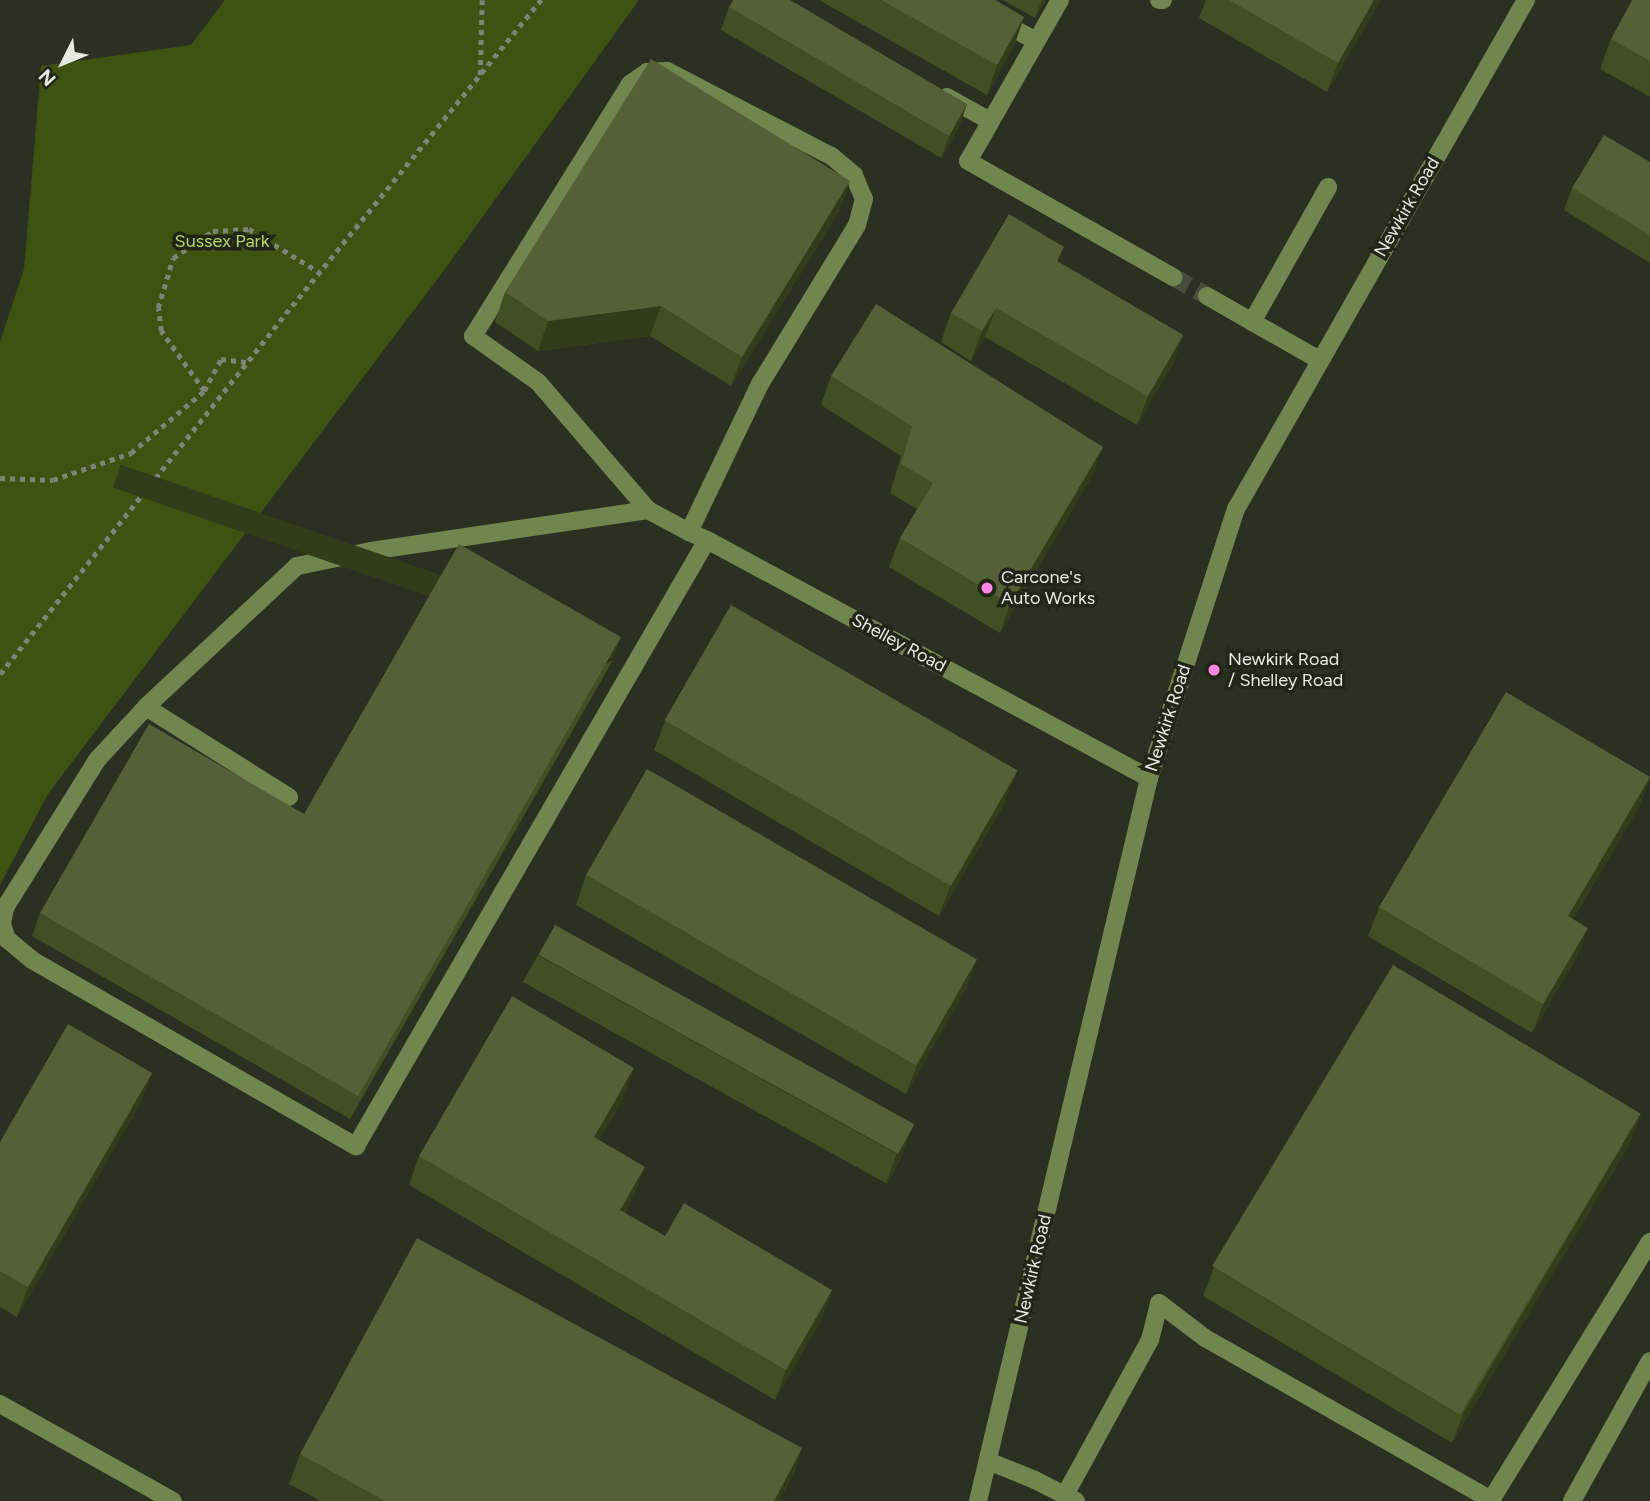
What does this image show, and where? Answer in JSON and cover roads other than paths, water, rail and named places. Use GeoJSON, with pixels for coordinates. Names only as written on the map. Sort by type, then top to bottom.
{"type":"FeatureCollection","features":[{"type":"Feature","properties":{"kind":"street"},"geometry":{"type":"LineString","coordinates":[[962,0],[1036,41]]}},
{"type":"Feature","properties":{"kind":"street"},"geometry":{"type":"LineString","coordinates":[[1060,0],[968,161],[1174,277]]}},
{"type":"Feature","properties":{"kind":"street","name":"Newkirk Road"},"geometry":{"type":"LineString","coordinates":[[978,1501],[1149,778],[1236,509],[1527,0]]}},
{"type":"Feature","properties":{"kind":"street"},"geometry":{"type":"LineString","coordinates":[[648,510],[538,382],[473,336],[630,84],[648,72],[667,71],[831,156],[854,175],[864,199],[857,225],[760,384],[689,532]]}},
{"type":"Feature","properties":{"kind":"street"},"geometry":{"type":"LineString","coordinates":[[932,89],[990,121]]}},
{"type":"Feature","properties":{"kind":"street"},"geometry":{"type":"LineString","coordinates":[[1252,322],[1328,187]]}},
{"type":"Feature","properties":{"kind":"street"},"geometry":{"type":"LineString","coordinates":[[1207,296],[1319,360]]}},
{"type":"Feature","properties":{"kind":"street"},"geometry":{"type":"LineString","coordinates":[[648,510],[371,551],[298,566],[146,707],[97,760],[5,908],[2,924],[7,939],[32,960],[356,1146],[707,540]]}},
{"type":"Feature","properties":{"kind":"street","name":"Shelley Road"},"geometry":{"type":"LineString","coordinates":[[648,510],[1149,778]]}},
{"type":"Feature","properties":{"kind":"street"},"geometry":{"type":"LineString","coordinates":[[146,707],[289,797]]}},
{"type":"Feature","properties":{"kind":"street"},"geometry":{"type":"LineString","coordinates":[[988,1461],[1071,1498],[1150,1340],[1159,1303],[1205,1338],[1491,1500],[1650,1242]]}},
{"type":"Feature","properties":{"kind":"street"},"geometry":{"type":"LineString","coordinates":[[1572,1501],[1650,1361]]}},
{"type":"Feature","properties":{"kind":"street"},"geometry":{"type":"LineString","coordinates":[[0,1404],[173,1501]]}},
{"type":"Feature","properties":{"kind":"tunnel"},"geometry":{"type":"LineString","coordinates":[[1173,277],[1207,296]]}},
{"type":"Feature","properties":{"kind":"place","name":"Carcone's Auto Works"},"geometry":{"type":"Point","coordinates":[987,588]}},
{"type":"Feature","properties":{"kind":"place","name":"Newkirk Road / Shelley Road"},"geometry":{"type":"Point","coordinates":[1214,670]}},
{"type":"Feature","properties":{"kind":"park label","name":"Sussex Park"},"geometry":{"type":"Point","coordinates":[222,241]}}]}
